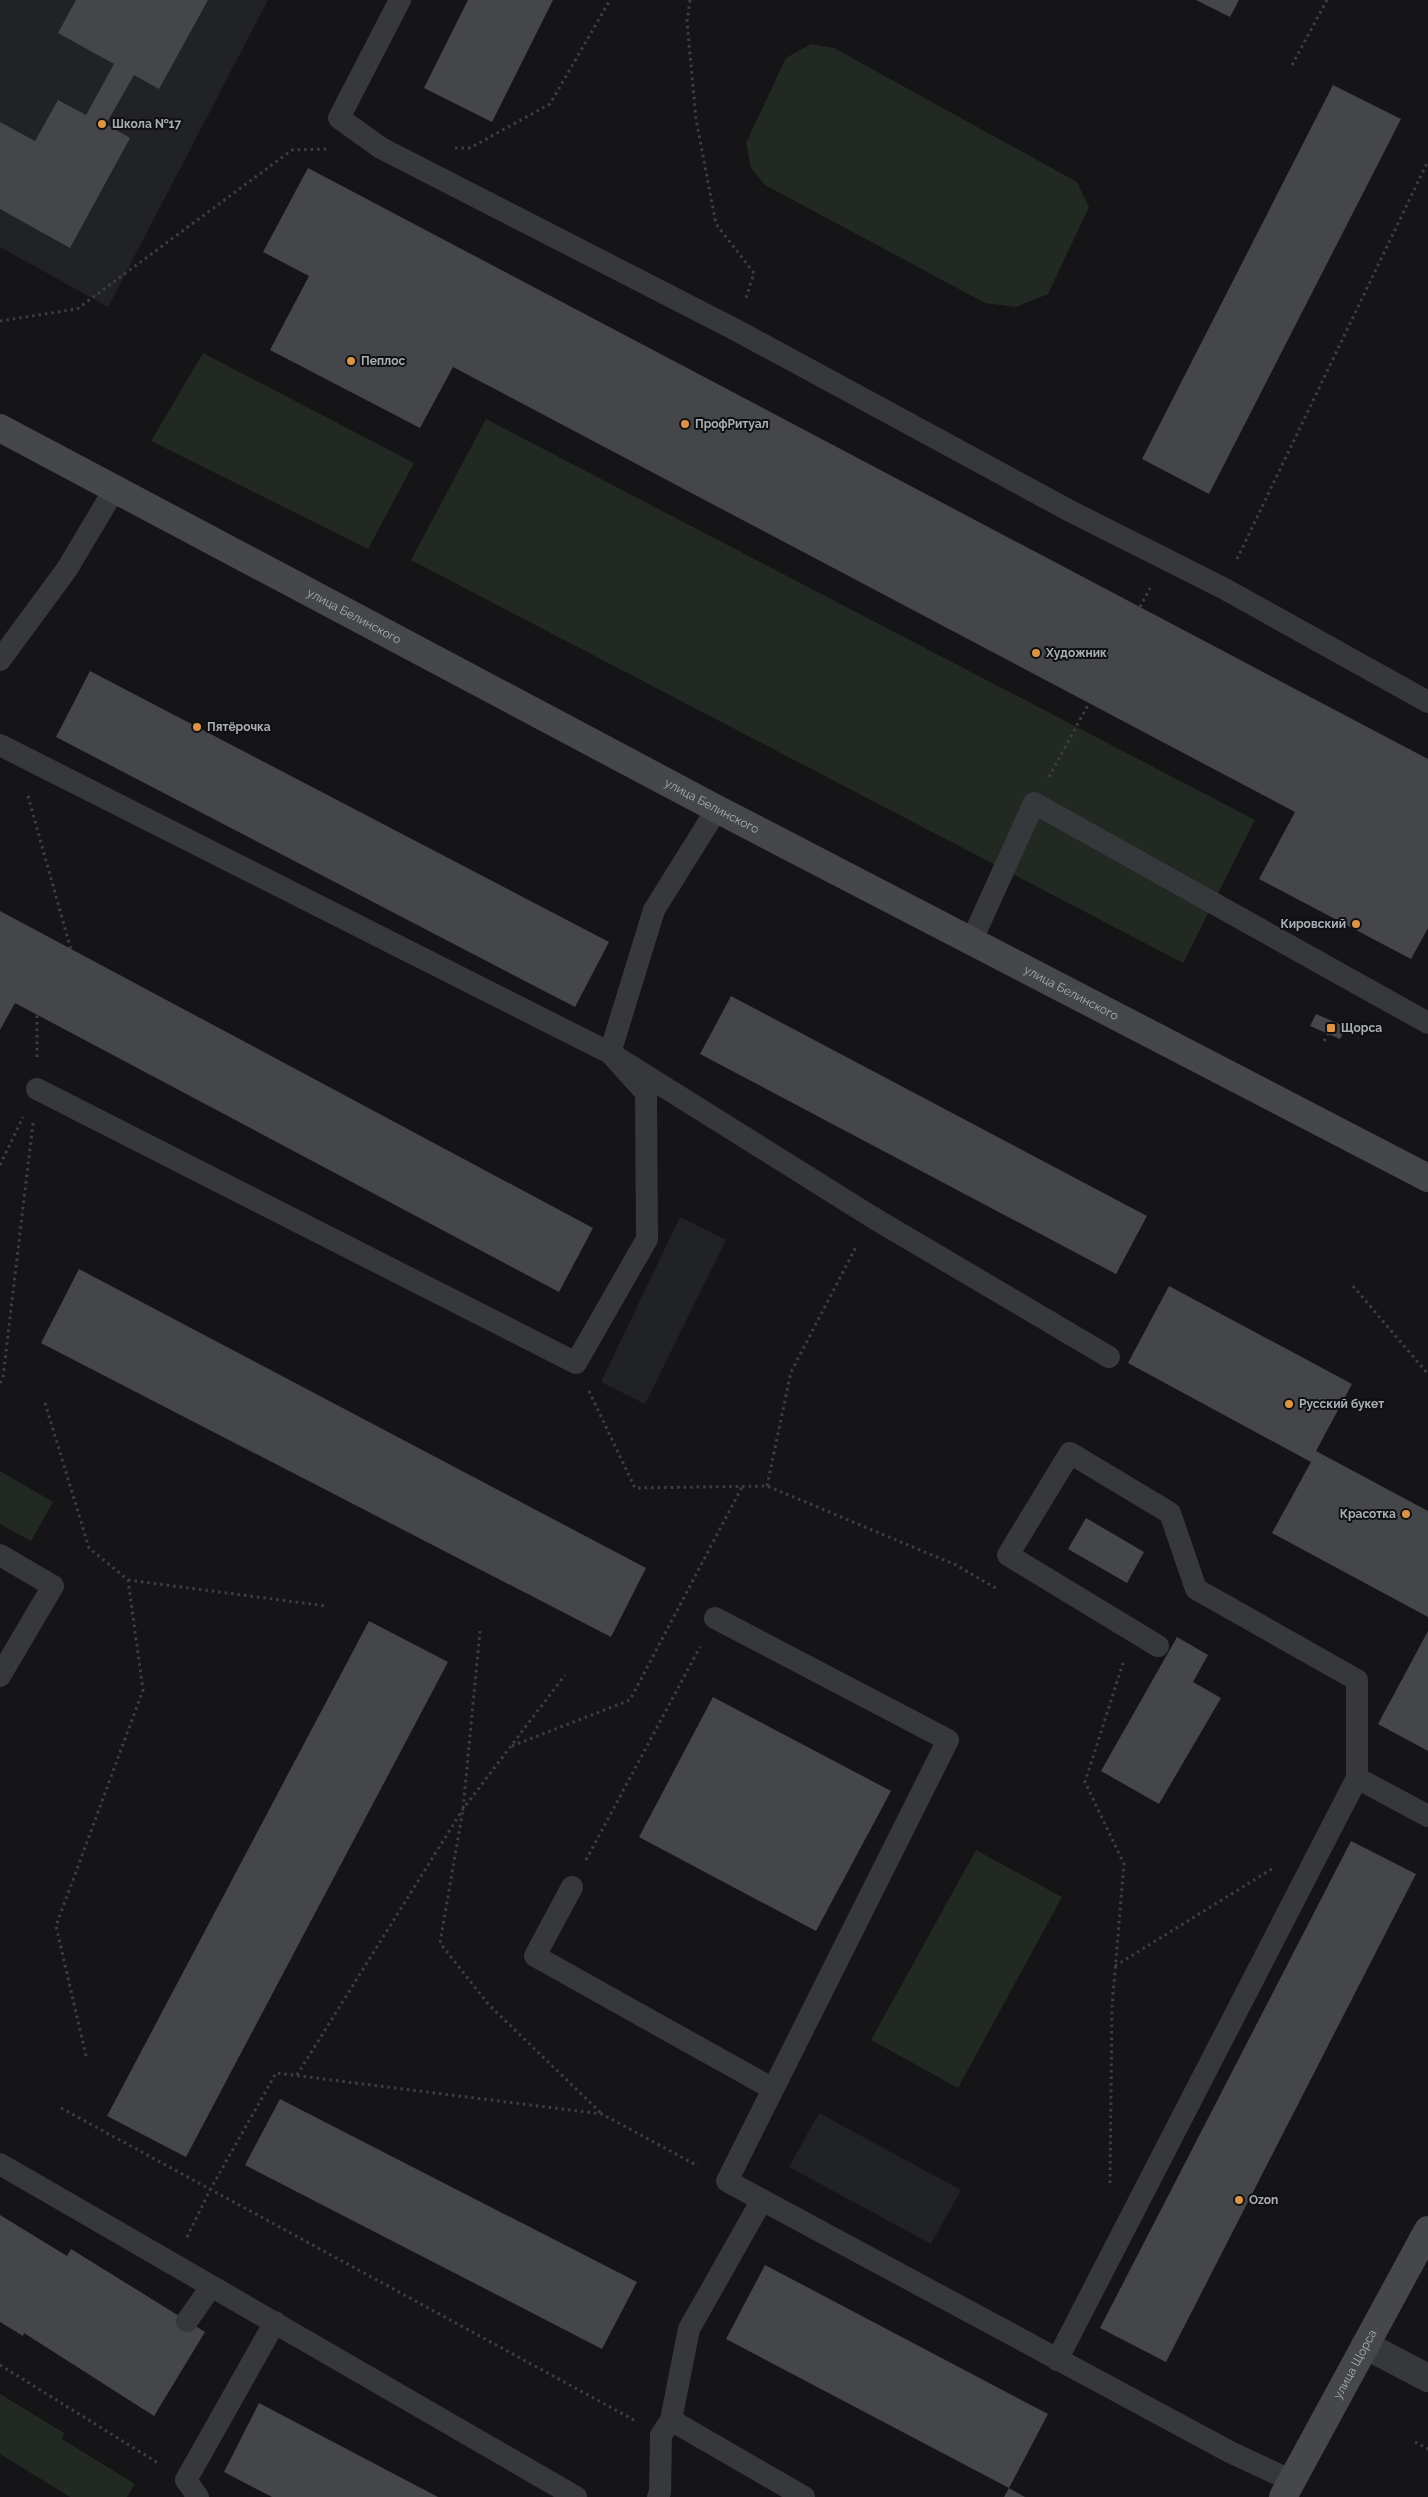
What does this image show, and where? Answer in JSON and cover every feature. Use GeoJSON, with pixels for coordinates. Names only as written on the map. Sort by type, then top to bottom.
{"type":"FeatureCollection","features":[{"type":"Feature","properties":{"kind":"main road","name":"улица Белинского"},"geometry":{"type":"LineString","coordinates":[[0,428],[717,809],[1428,1178]]}},
{"type":"Feature","properties":{"kind":"main road","name":"улица Щорса"},"geometry":{"type":"LineString","coordinates":[[1288,2489],[1428,2230]]}},
{"type":"Feature","properties":{"kind":"street"},"geometry":{"type":"LineString","coordinates":[[1366,2345],[1428,2378]]}},
{"type":"Feature","properties":{"kind":"lane"},"geometry":{"type":"LineString","coordinates":[[400,0],[338,118],[381,148],[736,330],[1070,511],[1223,588],[1428,702]]}},
{"type":"Feature","properties":{"kind":"lane"},"geometry":{"type":"LineString","coordinates":[[0,660],[67,569],[114,490]]}},
{"type":"Feature","properties":{"kind":"lane"},"geometry":{"type":"LineString","coordinates":[[8,750],[610,1053],[872,1217],[1109,1357]]}},
{"type":"Feature","properties":{"kind":"lane"},"geometry":{"type":"LineString","coordinates":[[971,942],[1034,804],[1428,1023]]}},
{"type":"Feature","properties":{"kind":"lane"},"geometry":{"type":"LineString","coordinates":[[610,1053],[654,910],[717,809]]}},
{"type":"Feature","properties":{"kind":"lane"},"geometry":{"type":"LineString","coordinates":[[37,1089],[576,1363],[647,1239],[646,1092],[610,1053]]}},
{"type":"Feature","properties":{"kind":"lane"},"geometry":{"type":"LineString","coordinates":[[1057,2360],[1357,1778],[1357,1680],[1196,1589],[1170,1513],[1070,1453],[1008,1555],[1158,1646]]}},
{"type":"Feature","properties":{"kind":"lane"},"geometry":{"type":"LineString","coordinates":[[0,1555],[53,1586],[0,1676]]}},
{"type":"Feature","properties":{"kind":"lane"},"geometry":{"type":"LineString","coordinates":[[715,1618],[948,1740],[727,2181],[1230,2452],[1288,2489]]}},
{"type":"Feature","properties":{"kind":"lane"},"geometry":{"type":"LineString","coordinates":[[1357,1778],[1428,1816]]}},
{"type":"Feature","properties":{"kind":"lane"},"geometry":{"type":"LineString","coordinates":[[572,1887],[535,1956],[773,2089]]}},
{"type":"Feature","properties":{"kind":"lane"},"geometry":{"type":"LineString","coordinates":[[0,2164],[576,2497]]}},
{"type":"Feature","properties":{"kind":"lane"},"geometry":{"type":"LineString","coordinates":[[658,2497],[666,2427],[689,2329],[762,2200]]}},
{"type":"Feature","properties":{"kind":"lane"},"geometry":{"type":"LineString","coordinates":[[187,2321],[210,2287]]}},
{"type":"Feature","properties":{"kind":"lane"},"geometry":{"type":"LineString","coordinates":[[192,2488],[276,2322]]}},
{"type":"Feature","properties":{"kind":"lane"},"geometry":{"type":"LineString","coordinates":[[666,2427],[804,2497]]}},
{"type":"Feature","properties":{"kind":"path"},"geometry":{"type":"LineString","coordinates":[[450,148],[470,148],[550,104],[610,0]]}},
{"type":"Feature","properties":{"kind":"path"},"geometry":{"type":"LineString","coordinates":[[690,0],[687,22],[696,119],[716,224],[754,273],[736,330]]}},
{"type":"Feature","properties":{"kind":"path"},"geometry":{"type":"LineString","coordinates":[[1292,65],[1327,0]]}},
{"type":"Feature","properties":{"kind":"path"},"geometry":{"type":"LineString","coordinates":[[0,320],[76,309],[292,150],[381,148]]}},
{"type":"Feature","properties":{"kind":"path"},"geometry":{"type":"LineString","coordinates":[[1223,588],[1428,161]]}},
{"type":"Feature","properties":{"kind":"path"},"geometry":{"type":"LineString","coordinates":[[1034,804],[1089,703]]}},
{"type":"Feature","properties":{"kind":"path"},"geometry":{"type":"LineString","coordinates":[[8,750],[71,950]]}},
{"type":"Feature","properties":{"kind":"path"},"geometry":{"type":"LineString","coordinates":[[0,1383],[3,1377],[37,1089],[37,1015]]}},
{"type":"Feature","properties":{"kind":"path"},"geometry":{"type":"LineString","coordinates":[[1324,1041],[1331,1028]]}},
{"type":"Feature","properties":{"kind":"path"},"geometry":{"type":"LineString","coordinates":[[0,1165],[37,1089]]}},
{"type":"Feature","properties":{"kind":"path"},"geometry":{"type":"LineString","coordinates":[[767,1486],[791,1372],[872,1217]]}},
{"type":"Feature","properties":{"kind":"path"},"geometry":{"type":"LineString","coordinates":[[1352,1286],[1428,1374]]}},
{"type":"Feature","properties":{"kind":"path"},"geometry":{"type":"LineString","coordinates":[[44,1403],[89,1548],[128,1580],[326,1606]]}},
{"type":"Feature","properties":{"kind":"path"},"geometry":{"type":"LineString","coordinates":[[511,1746],[630,1700],[742,1487]]}},
{"type":"Feature","properties":{"kind":"path"},"geometry":{"type":"LineString","coordinates":[[87,2060],[56,1926],[143,1690],[128,1580]]}},
{"type":"Feature","properties":{"kind":"path"},"geometry":{"type":"LineString","coordinates":[[572,1887],[715,1618]]}},
{"type":"Feature","properties":{"kind":"path"},"geometry":{"type":"LineString","coordinates":[[480,1631],[463,1809],[440,1943],[489,2005],[602,2114],[727,2181]]}},
{"type":"Feature","properties":{"kind":"path"},"geometry":{"type":"LineString","coordinates":[[297,2076],[463,1809],[565,1675]]}},
{"type":"Feature","properties":{"kind":"path"},"geometry":{"type":"LineString","coordinates":[[1115,1966],[1279,1864]]}},
{"type":"Feature","properties":{"kind":"path"},"geometry":{"type":"LineString","coordinates":[[174,2264],[210,2190],[276,2073],[602,2114]]}},
{"type":"Feature","properties":{"kind":"path"},"geometry":{"type":"LineString","coordinates":[[61,2108],[210,2190],[666,2427]]}},
{"type":"Feature","properties":{"kind":"path"},"geometry":{"type":"LineString","coordinates":[[0,2365],[192,2488]]}},
{"type":"Feature","properties":{"kind":"path"},"geometry":{"type":"LineString","coordinates":[[1415,2442],[1428,2449]]}},
{"type":"Feature","properties":{"kind":"shaded area","name":"Школа №17"},"geometry":{"type":"Polygon","coordinates":[[[0,0],[268,0],[108,307],[0,247],[0,0]]]}},
{"type":"Feature","properties":{"kind":"shaded area"},"geometry":{"type":"Polygon","coordinates":[[[811,44],[834,48],[1077,182],[1089,207],[1048,294],[1016,307],[985,303],[765,185],[751,168],[746,143],[786,58],[811,44]]]}},
{"type":"Feature","properties":{"kind":"shaded area"},"geometry":{"type":"Polygon","coordinates":[[[203,353],[414,463],[368,549],[151,441],[203,353]]]}},
{"type":"Feature","properties":{"kind":"shaded area"},"geometry":{"type":"Polygon","coordinates":[[[486,419],[1255,820],[1183,963],[411,560],[486,419]]]}},
{"type":"Feature","properties":{"kind":"shaded area"},"geometry":{"type":"Polygon","coordinates":[[[680,1217],[726,1240],[645,1404],[601,1382],[680,1217]]]}},
{"type":"Feature","properties":{"kind":"shaded area"},"geometry":{"type":"Polygon","coordinates":[[[0,1471],[53,1502],[31,1541],[0,1524],[0,1471]]]}},
{"type":"Feature","properties":{"kind":"shaded area"},"geometry":{"type":"Polygon","coordinates":[[[976,1850],[1062,1897],[958,2088],[871,2040],[976,1850]]]}},
{"type":"Feature","properties":{"kind":"shaded area"},"geometry":{"type":"Polygon","coordinates":[[[819,2113],[961,2190],[931,2244],[789,2167],[819,2113]]]}},
{"type":"Feature","properties":{"kind":"shaded area"},"geometry":{"type":"Polygon","coordinates":[[[0,2394],[64,2433],[62,2439],[135,2484],[127,2497],[70,2497],[0,2454],[0,2394]]]}},
{"type":"Feature","properties":{"kind":"building"},"geometry":{"type":"Polygon","coordinates":[[[76,0],[208,0],[159,89],[134,75],[106,124],[130,138],[70,248],[0,209],[0,122],[35,141],[58,100],[86,115],[114,64],[58,33],[76,0]]]}},
{"type":"Feature","properties":{"kind":"building"},"geometry":{"type":"Polygon","coordinates":[[[468,0],[553,0],[492,122],[424,88],[468,0]]]}},
{"type":"Feature","properties":{"kind":"building"},"geometry":{"type":"Polygon","coordinates":[[[1196,0],[1239,0],[1230,17],[1196,0]]]}},
{"type":"Feature","properties":{"kind":"building"},"geometry":{"type":"Polygon","coordinates":[[[1333,85],[1401,119],[1209,494],[1142,459],[1333,85]]]}},
{"type":"Feature","properties":{"kind":"building"},"geometry":{"type":"Polygon","coordinates":[[[308,168],[1428,759],[1428,928],[1411,959],[1259,879],[1295,812],[453,367],[420,428],[270,350],[309,276],[263,252],[308,168]]]}},
{"type":"Feature","properties":{"kind":"building"},"geometry":{"type":"Polygon","coordinates":[[[90,671],[609,942],[575,1007],[56,737],[90,671]]]}},
{"type":"Feature","properties":{"kind":"building"},"geometry":{"type":"Polygon","coordinates":[[[0,911],[593,1228],[559,1292],[15,1003],[0,1030],[0,911]]]}},
{"type":"Feature","properties":{"kind":"building"},"geometry":{"type":"Polygon","coordinates":[[[731,996],[1147,1216],[1116,1274],[700,1054],[731,996]]]}},
{"type":"Feature","properties":{"kind":"building"},"geometry":{"type":"Polygon","coordinates":[[[1316,1014],[1346,1027],[1340,1039],[1310,1026],[1316,1014]]]}},
{"type":"Feature","properties":{"kind":"building"},"geometry":{"type":"Polygon","coordinates":[[[79,1269],[646,1568],[611,1637],[41,1343],[79,1269]]]}},
{"type":"Feature","properties":{"kind":"building"},"geometry":{"type":"Polygon","coordinates":[[[1169,1286],[1352,1384],[1316,1451],[1428,1511],[1428,1617],[1272,1533],[1311,1462],[1128,1363],[1169,1286]]]}},
{"type":"Feature","properties":{"kind":"building"},"geometry":{"type":"Polygon","coordinates":[[[1086,1518],[1144,1552],[1127,1583],[1068,1549],[1086,1518]]]}},
{"type":"Feature","properties":{"kind":"building"},"geometry":{"type":"Polygon","coordinates":[[[369,1621],[448,1662],[186,2157],[107,2116],[369,1621]]]}},
{"type":"Feature","properties":{"kind":"building"},"geometry":{"type":"Polygon","coordinates":[[[1428,1631],[1428,1751],[1378,1724],[1428,1631]]]}},
{"type":"Feature","properties":{"kind":"building"},"geometry":{"type":"Polygon","coordinates":[[[1177,1637],[1208,1655],[1193,1682],[1221,1698],[1159,1804],[1101,1771],[1177,1637]]]}},
{"type":"Feature","properties":{"kind":"building"},"geometry":{"type":"Polygon","coordinates":[[[713,1697],[891,1791],[816,1931],[639,1837],[713,1697]]]}},
{"type":"Feature","properties":{"kind":"building"},"geometry":{"type":"Polygon","coordinates":[[[1351,1841],[1416,1874],[1166,2362],[1100,2328],[1351,1841]]]}},
{"type":"Feature","properties":{"kind":"building"},"geometry":{"type":"Polygon","coordinates":[[[280,2099],[637,2282],[602,2349],[245,2165],[280,2099]]]}},
{"type":"Feature","properties":{"kind":"building"},"geometry":{"type":"Polygon","coordinates":[[[0,2215],[67,2256],[71,2249],[205,2332],[154,2416],[24,2333],[23,2336],[0,2322],[0,2215]]]}},
{"type":"Feature","properties":{"kind":"building"},"geometry":{"type":"Polygon","coordinates":[[[765,2265],[1048,2414],[1009,2488],[726,2339],[765,2265]]]}},
{"type":"Feature","properties":{"kind":"building"},"geometry":{"type":"Polygon","coordinates":[[[259,2403],[438,2497],[272,2497],[224,2472],[259,2403]]]}},
{"type":"Feature","properties":{"kind":"building"},"geometry":{"type":"Polygon","coordinates":[[[1009,2488],[1025,2497],[1004,2497],[1009,2488]]]}},
{"type":"Feature","properties":{"kind":"place","name":"Школа №17"},"geometry":{"type":"Point","coordinates":[102,124]}},
{"type":"Feature","properties":{"kind":"place","name":"Пеплос"},"geometry":{"type":"Point","coordinates":[351,361]}},
{"type":"Feature","properties":{"kind":"place","name":"ПрофРитуал"},"geometry":{"type":"Point","coordinates":[685,424]}},
{"type":"Feature","properties":{"kind":"place","name":"Художник"},"geometry":{"type":"Point","coordinates":[1036,653]}},
{"type":"Feature","properties":{"kind":"place","name":"Пятёрочка"},"geometry":{"type":"Point","coordinates":[197,727]}},
{"type":"Feature","properties":{"kind":"place","name":"Кировский"},"geometry":{"type":"Point","coordinates":[1356,924]}},
{"type":"Feature","properties":{"kind":"place","name":"Щорса"},"geometry":{"type":"Point","coordinates":[1331,1028]}},
{"type":"Feature","properties":{"kind":"place","name":"Русский букет"},"geometry":{"type":"Point","coordinates":[1289,1404]}},
{"type":"Feature","properties":{"kind":"place","name":"Красотка"},"geometry":{"type":"Point","coordinates":[1406,1514]}},
{"type":"Feature","properties":{"kind":"place","name":"Ozon"},"geometry":{"type":"Point","coordinates":[1239,2200]}}]}
